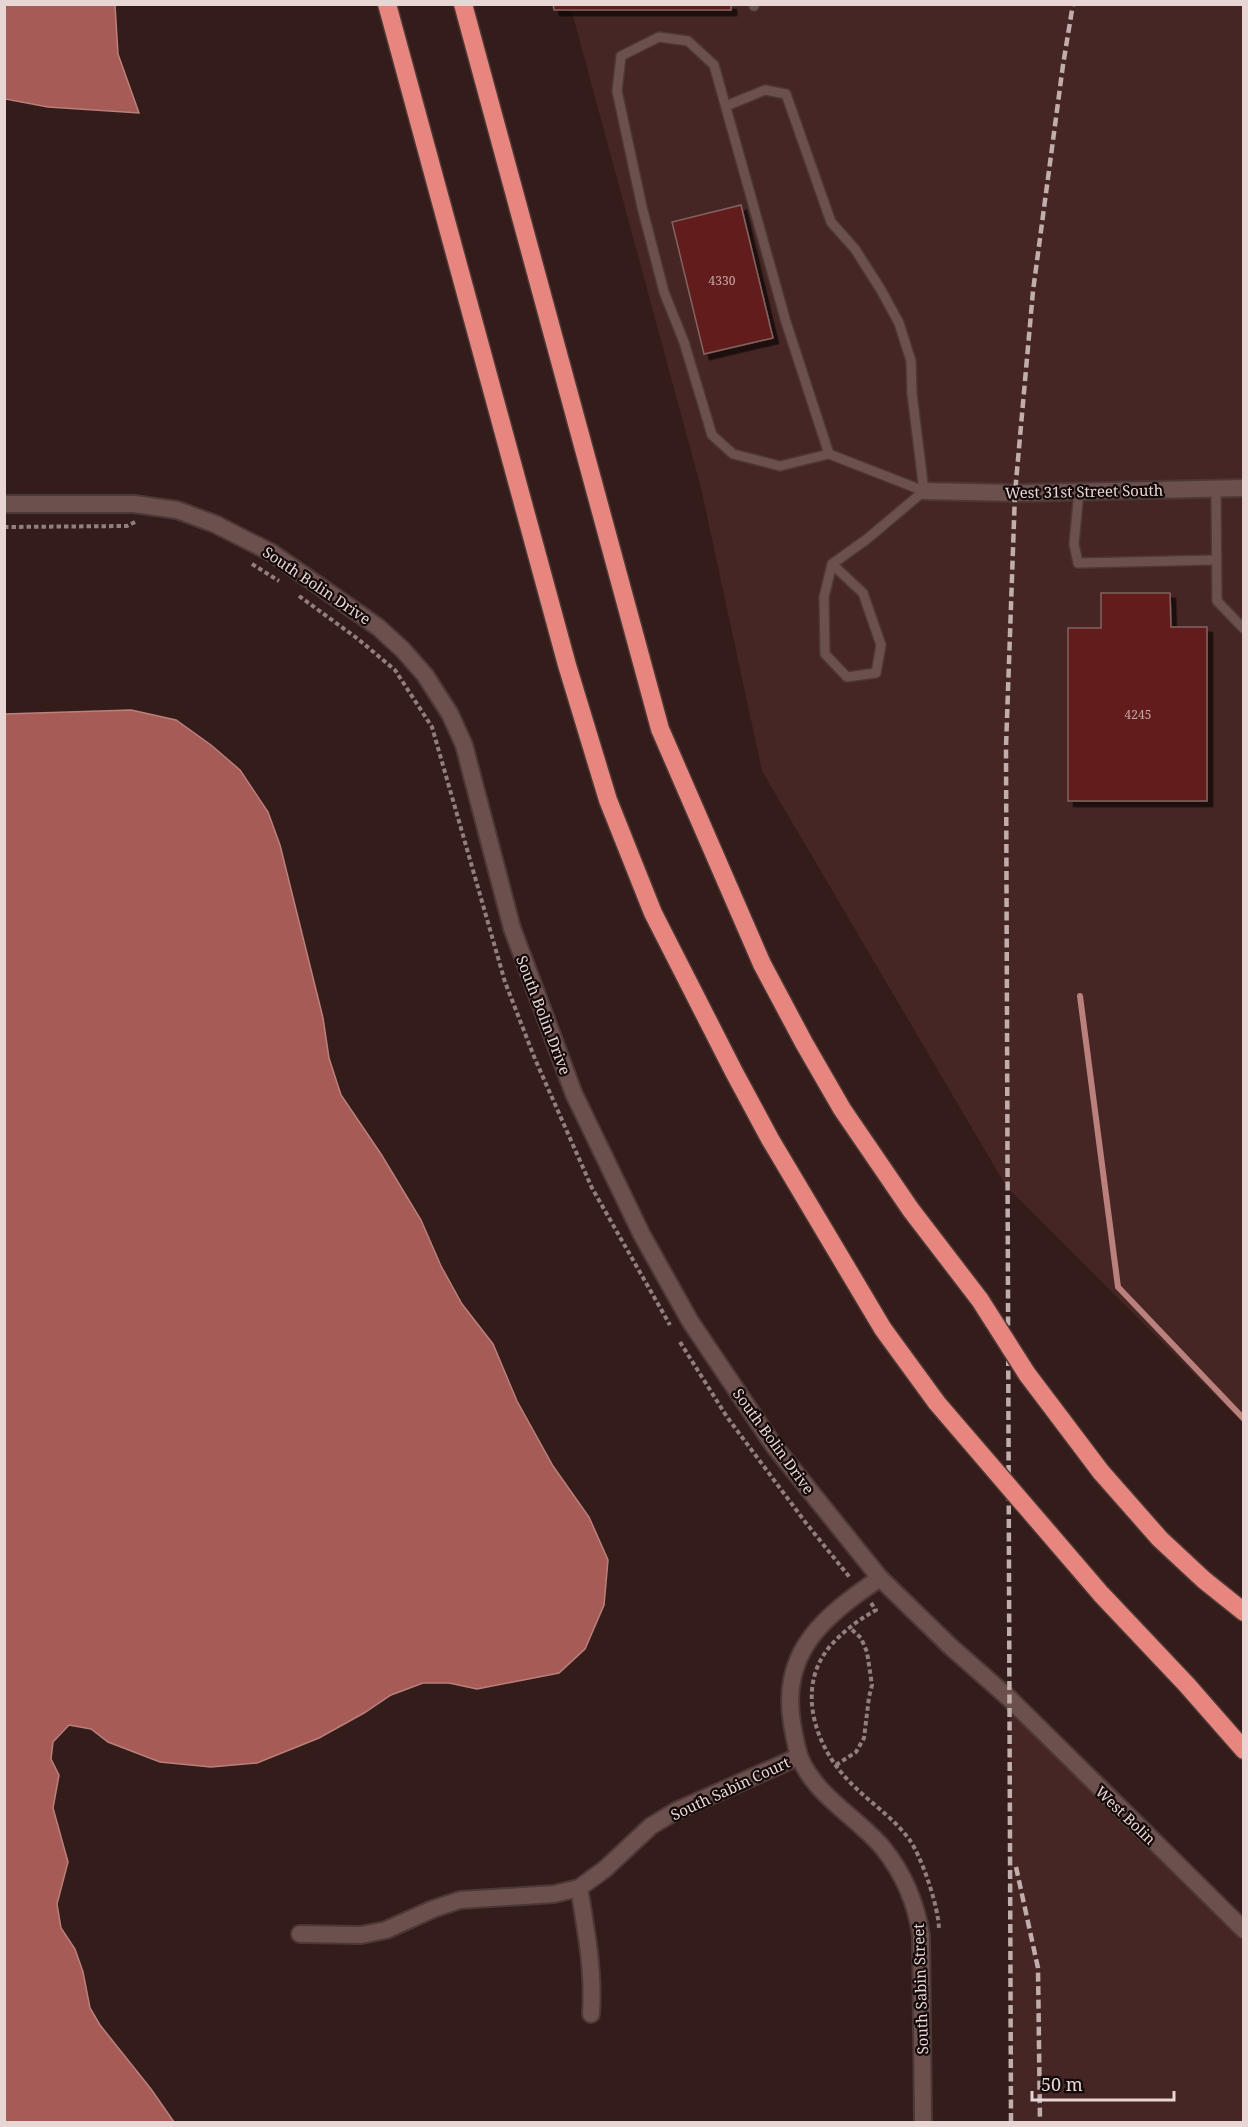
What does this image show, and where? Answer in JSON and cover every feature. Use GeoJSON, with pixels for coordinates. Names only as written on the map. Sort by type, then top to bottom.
{"type":"FeatureCollection","features":[{"type":"Feature","properties":{"kind":"highway"},"geometry":{"type":"LineString","coordinates":[[387,4],[567,666],[612,810],[653,913],[770,1139],[883,1329],[937,1403],[1101,1594],[1187,1685],[1244,1750]]}},
{"type":"Feature","properties":{"kind":"highway"},"geometry":{"type":"LineString","coordinates":[[463,4],[660,729],[752,943],[842,1110],[911,1210],[980,1300],[1027,1374],[1101,1472],[1160,1539],[1204,1580],[1244,1612]]}},
{"type":"Feature","properties":{"kind":"highway"},"geometry":{"type":"LineString","coordinates":[[1187,1685],[1244,1731]]}},
{"type":"Feature","properties":{"kind":"street","name":"West 31st Street South"},"geometry":{"type":"LineString","coordinates":[[924,491],[1244,488]]}},
{"type":"Feature","properties":{"kind":"street","name":"South Bolin Drive"},"geometry":{"type":"LineString","coordinates":[[4,504],[134,504],[177,510],[215,524],[272,553],[378,627],[425,675],[450,714],[464,745],[512,928],[574,1094],[642,1235],[690,1321],[774,1446],[880,1578],[951,1647],[1010,1699]]}},
{"type":"Feature","properties":{"kind":"street","name":"South Sabin Street"},"geometry":{"type":"LineString","coordinates":[[880,1578],[825,1620],[807,1641],[799,1656],[790,1691],[790,1710],[798,1757],[817,1785],[883,1848],[908,1888],[917,1911],[921,1935],[923,2122]]}},
{"type":"Feature","properties":{"kind":"street","name":"West Bolin"},"geometry":{"type":"LineString","coordinates":[[1010,1699],[1244,1930]]}},
{"type":"Feature","properties":{"kind":"street","name":"South Sabin Court"},"geometry":{"type":"LineString","coordinates":[[300,1934],[361,1935],[387,1930],[433,1909],[460,1900],[554,1894],[579,1888],[605,1869],[651,1826],[676,1811],[798,1757]]}},
{"type":"Feature","properties":{"kind":"street"},"geometry":{"type":"LineString","coordinates":[[579,1888],[591,1964],[591,2014]]}},
{"type":"Feature","properties":{"kind":"lane"},"geometry":{"type":"LineString","coordinates":[[829,454],[786,322],[714,65],[688,41],[659,37],[621,56],[617,91],[642,207],[664,291],[684,342],[712,435],[733,454],[780,466],[829,454],[924,491]]}},
{"type":"Feature","properties":{"kind":"lane"},"geometry":{"type":"LineString","coordinates":[[726,106],[765,90],[786,94],[831,222],[855,249],[899,323],[911,361],[912,394],[924,491]]}},
{"type":"Feature","properties":{"kind":"lane"},"geometry":{"type":"LineString","coordinates":[[1216,488],[1217,601],[1244,629]]}},
{"type":"Feature","properties":{"kind":"lane"},"geometry":{"type":"LineString","coordinates":[[832,564],[863,593],[881,645],[876,673],[847,677],[825,654],[824,597],[832,564],[867,539],[924,491]]}},
{"type":"Feature","properties":{"kind":"lane"},"geometry":{"type":"LineString","coordinates":[[1079,491],[1074,544],[1078,563],[1216,560]]}},
{"type":"Feature","properties":{"kind":"path"},"geometry":{"type":"LineString","coordinates":[[4,527],[127,526],[142,519]]}},
{"type":"Feature","properties":{"kind":"path"},"geometry":{"type":"LineString","coordinates":[[244,559],[286,586]]}},
{"type":"Feature","properties":{"kind":"path"},"geometry":{"type":"LineString","coordinates":[[293,591],[358,639],[395,670],[432,727],[505,982],[538,1067],[592,1188],[672,1328]]}},
{"type":"Feature","properties":{"kind":"path"},"geometry":{"type":"LineString","coordinates":[[676,1335],[727,1417],[806,1523],[876,1610],[850,1627],[831,1644],[818,1667],[811,1707],[816,1728],[830,1759],[848,1780],[887,1814],[911,1841],[926,1876],[939,1920],[939,1932]]}},
{"type":"Feature","properties":{"kind":"path"},"geometry":{"type":"LineString","coordinates":[[836,1765],[856,1752],[864,1738],[872,1685],[867,1652],[861,1638],[850,1627]]}},
{"type":"Feature","properties":{"kind":"shaded area"},"geometry":{"type":"Polygon","coordinates":[[[4,5],[115,5],[118,54],[139,113],[48,107],[5,99],[4,5]]]}},
{"type":"Feature","properties":{"kind":"shaded area"},"geometry":{"type":"Polygon","coordinates":[[[570,5],[1243,5],[1243,1423],[1006,1186],[762,771],[701,488],[570,5]]]}},
{"type":"Feature","properties":{"kind":"shaded area"},"geometry":{"type":"Polygon","coordinates":[[[131,710],[176,720],[211,745],[240,770],[268,812],[280,845],[323,1018],[329,1058],[341,1095],[381,1154],[421,1220],[441,1266],[462,1304],[493,1344],[517,1401],[553,1466],[589,1517],[608,1560],[604,1605],[585,1649],[559,1673],[477,1689],[449,1683],[423,1683],[391,1695],[319,1738],[257,1763],[211,1767],[160,1762],[108,1742],[91,1729],[69,1725],[53,1742],[51,1759],[59,1775],[53,1808],[68,1862],[57,1904],[61,1928],[75,1949],[83,1972],[90,2008],[100,2025],[174,2122],[5,2122],[5,714],[131,710]]]}},
{"type":"Feature","properties":{"kind":"shaded area"},"geometry":{"type":"Polygon","coordinates":[[[1009,1683],[1243,1941],[1243,2122],[1011,2122],[1009,1683]]]}},
{"type":"Feature","properties":{"kind":"building"},"geometry":{"type":"Polygon","coordinates":[[[553,4],[731,4],[731,10],[554,10],[553,4]]]}},
{"type":"Feature","properties":{"kind":"building"},"geometry":{"type":"Polygon","coordinates":[[[741,205],[773,338],[704,354],[672,222],[741,205]]]}},
{"type":"Feature","properties":{"kind":"building"},"geometry":{"type":"Polygon","coordinates":[[[1101,593],[1170,593],[1171,627],[1207,627],[1207,801],[1068,801],[1068,628],[1101,628],[1101,593]]]}},
{"type":"Feature","properties":{"kind":"waterway"},"geometry":{"type":"LineString","coordinates":[[1080,996],[1118,1287],[1244,1419]]}},
{"type":"Feature","properties":{"kind":"railway"},"geometry":{"type":"LineString","coordinates":[[1011,2122],[1006,747],[1015,493],[1033,291],[1073,4]]}},
{"type":"Feature","properties":{"kind":"railway"},"geometry":{"type":"LineString","coordinates":[[1016,1867],[1038,1968],[1040,2122]]}}]}
